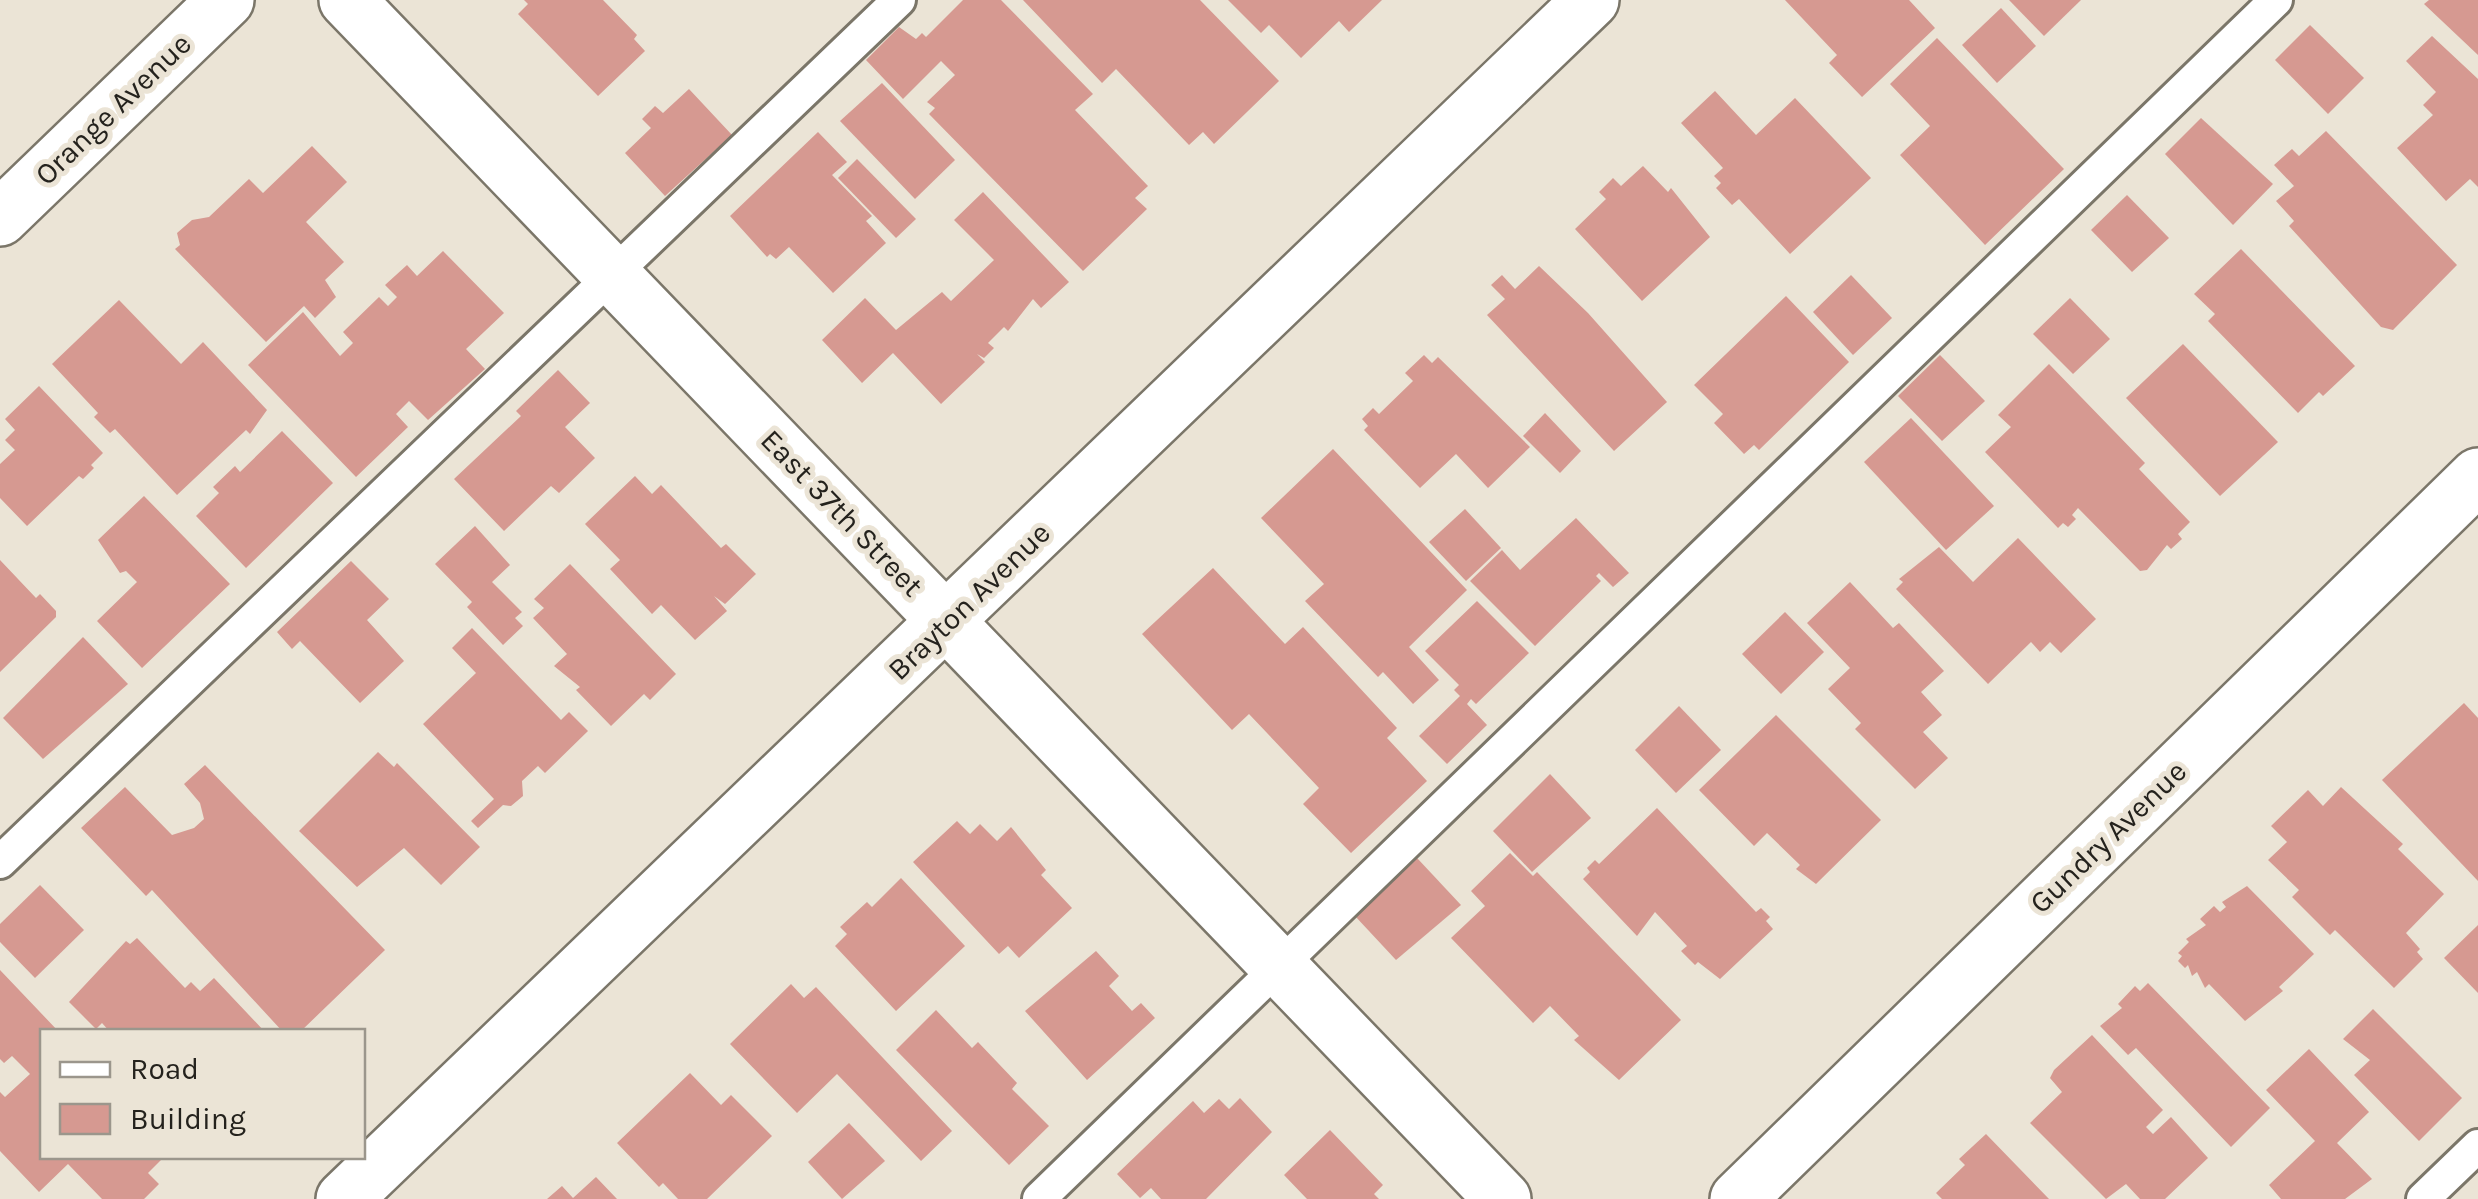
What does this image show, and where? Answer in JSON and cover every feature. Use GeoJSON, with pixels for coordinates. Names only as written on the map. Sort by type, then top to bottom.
{"type":"FeatureCollection","features":[{"type":"Feature","properties":{"kind":"street","name":"Orange Avenue"},"geometry":{"type":"LineString","coordinates":[[0,218],[226,0]]}},
{"type":"Feature","properties":{"kind":"street","name":"East 37th Street"},"geometry":{"type":"LineString","coordinates":[[347,0],[1504,1199]]}},
{"type":"Feature","properties":{"kind":"street","name":"Brayton Avenue"},"geometry":{"type":"LineString","coordinates":[[344,1199],[1591,0]]}},
{"type":"Feature","properties":{"kind":"street","name":"Gundry Avenue"},"geometry":{"type":"LineString","coordinates":[[1738,1199],[2478,476]]}},
{"type":"Feature","properties":{"kind":"lane"},"geometry":{"type":"LineString","coordinates":[[0,862],[900,0]]}},
{"type":"Feature","properties":{"kind":"lane"},"geometry":{"type":"LineString","coordinates":[[1039,1199],[2276,0]]}},
{"type":"Feature","properties":{"kind":"lane"},"geometry":{"type":"LineString","coordinates":[[2423,1199],[2478,1146]]}},
{"type":"Feature","properties":{"kind":"building"},"geometry":{"type":"Polygon","coordinates":[[[524,0],[603,0],[637,35],[634,39],[645,51],[598,96],[518,14],[528,4],[524,0]]]}},
{"type":"Feature","properties":{"kind":"building"},"geometry":{"type":"Polygon","coordinates":[[[963,0],[1001,0],[1093,94],[1075,110],[1148,186],[1135,198],[1147,209],[1083,271],[929,114],[935,108],[927,102],[955,75],[941,61],[903,99],[866,60],[899,27],[916,39],[922,33],[926,37],[963,0]]]}},
{"type":"Feature","properties":{"kind":"building"},"geometry":{"type":"Polygon","coordinates":[[[1023,0],[1200,0],[1279,81],[1214,144],[1203,132],[1189,145],[1116,69],[1102,83],[1023,0]]]}},
{"type":"Feature","properties":{"kind":"building"},"geometry":{"type":"Polygon","coordinates":[[[1228,0],[1382,0],[1349,32],[1339,21],[1301,58],[1269,25],[1261,33],[1228,0]]]}},
{"type":"Feature","properties":{"kind":"building"},"geometry":{"type":"Polygon","coordinates":[[[1785,0],[1909,0],[1935,28],[1862,97],[1829,63],[1837,55],[1785,0]]]}},
{"type":"Feature","properties":{"kind":"building"},"geometry":{"type":"Polygon","coordinates":[[[2009,0],[2081,0],[2044,36],[2009,0]]]}},
{"type":"Feature","properties":{"kind":"building"},"geometry":{"type":"Polygon","coordinates":[[[2429,0],[2478,0],[2478,55],[2424,4],[2429,0]]]}},
{"type":"Feature","properties":{"kind":"building"},"geometry":{"type":"Polygon","coordinates":[[[2001,8],[2036,46],[1997,83],[1962,45],[2001,8]]]}},
{"type":"Feature","properties":{"kind":"building"},"geometry":{"type":"Polygon","coordinates":[[[2310,25],[2364,78],[2328,114],[2275,60],[2310,25]]]}},
{"type":"Feature","properties":{"kind":"building"},"geometry":{"type":"Polygon","coordinates":[[[2432,36],[2478,79],[2478,187],[2470,179],[2446,201],[2397,148],[2433,115],[2423,105],[2436,92],[2406,61],[2432,36]]]}},
{"type":"Feature","properties":{"kind":"building"},"geometry":{"type":"Polygon","coordinates":[[[1937,38],[2064,169],[1985,245],[1900,155],[1930,126],[1890,84],[1937,38]]]}},
{"type":"Feature","properties":{"kind":"building"},"geometry":{"type":"Polygon","coordinates":[[[882,83],[955,160],[915,199],[840,121],[882,83]]]}},
{"type":"Feature","properties":{"kind":"building"},"geometry":{"type":"Polygon","coordinates":[[[689,89],[732,135],[665,196],[625,153],[651,128],[642,119],[655,106],[663,113],[689,89]]]}},
{"type":"Feature","properties":{"kind":"building"},"geometry":{"type":"Polygon","coordinates":[[[1715,91],[1756,135],[1795,98],[1871,178],[1790,254],[1739,199],[1732,205],[1716,188],[1721,183],[1714,176],[1723,168],[1681,123],[1715,91]]]}},
{"type":"Feature","properties":{"kind":"building"},"geometry":{"type":"Polygon","coordinates":[[[2201,118],[2273,184],[2233,225],[2165,154],[2201,118]]]}},
{"type":"Feature","properties":{"kind":"building"},"geometry":{"type":"Polygon","coordinates":[[[2326,131],[2457,265],[2393,330],[2381,327],[2289,226],[2294,221],[2276,201],[2294,186],[2274,165],[2292,149],[2299,156],[2326,131]]]}},
{"type":"Feature","properties":{"kind":"building"},"geometry":{"type":"Polygon","coordinates":[[[818,132],[847,162],[832,175],[872,216],[866,221],[886,243],[833,293],[789,247],[776,259],[770,254],[767,257],[730,216],[818,132]]]}},
{"type":"Feature","properties":{"kind":"building"},"geometry":{"type":"Polygon","coordinates":[[[312,146],[347,182],[306,222],[344,262],[325,280],[336,297],[315,318],[304,306],[266,342],[175,249],[180,245],[177,233],[192,220],[209,217],[249,179],[263,193],[312,146]]]}},
{"type":"Feature","properties":{"kind":"building"},"geometry":{"type":"Polygon","coordinates":[[[857,159],[916,219],[896,238],[838,178],[857,159]]]}},
{"type":"Feature","properties":{"kind":"building"},"geometry":{"type":"Polygon","coordinates":[[[1643,166],[1668,192],[1671,188],[1710,237],[1642,301],[1575,229],[1606,199],[1599,192],[1613,178],[1621,186],[1643,166]]]}},
{"type":"Feature","properties":{"kind":"building"},"geometry":{"type":"Polygon","coordinates":[[[983,192],[1069,282],[1041,308],[1033,299],[1008,331],[1004,327],[988,343],[994,348],[984,358],[977,354],[985,362],[941,404],[893,353],[862,383],[822,340],[865,298],[896,330],[942,292],[951,301],[994,260],[954,220],[983,192]]]}},
{"type":"Feature","properties":{"kind":"building"},"geometry":{"type":"Polygon","coordinates":[[[2127,195],[2169,238],[2132,272],[2091,230],[2127,195]]]}},
{"type":"Feature","properties":{"kind":"building"},"geometry":{"type":"Polygon","coordinates":[[[2241,249],[2355,366],[2298,413],[2208,321],[2215,314],[2194,294],[2241,249]]]}},
{"type":"Feature","properties":{"kind":"building"},"geometry":{"type":"Polygon","coordinates":[[[443,251],[504,313],[466,349],[485,369],[428,420],[409,401],[396,414],[408,427],[356,477],[248,365],[303,312],[340,356],[353,343],[343,332],[379,297],[388,306],[397,297],[385,285],[407,265],[417,276],[443,251]]]}},
{"type":"Feature","properties":{"kind":"building"},"geometry":{"type":"Polygon","coordinates":[[[1539,266],[1588,313],[1667,402],[1614,451],[1487,315],[1505,299],[1491,285],[1502,275],[1515,289],[1539,266]]]}},
{"type":"Feature","properties":{"kind":"building"},"geometry":{"type":"Polygon","coordinates":[[[1851,275],[1892,318],[1853,355],[1813,312],[1851,275]]]}},
{"type":"Feature","properties":{"kind":"building"},"geometry":{"type":"Polygon","coordinates":[[[1786,296],[1849,362],[1759,450],[1754,445],[1744,454],[1714,423],[1723,414],[1694,385],[1786,296]]]}},
{"type":"Feature","properties":{"kind":"building"},"geometry":{"type":"Polygon","coordinates":[[[2070,298],[2110,339],[2073,374],[2033,334],[2070,298]]]}},
{"type":"Feature","properties":{"kind":"building"},"geometry":{"type":"Polygon","coordinates":[[[119,300],[181,364],[203,342],[267,410],[250,434],[246,430],[177,495],[115,429],[110,433],[94,417],[98,413],[52,364],[119,300]]]}},
{"type":"Feature","properties":{"kind":"building"},"geometry":{"type":"Polygon","coordinates":[[[2183,344],[2278,442],[2220,496],[2126,398],[2183,344]]]}},
{"type":"Feature","properties":{"kind":"building"},"geometry":{"type":"Polygon","coordinates":[[[1424,355],[1432,363],[1438,357],[1530,447],[1488,488],[1456,454],[1420,488],[1364,430],[1368,426],[1362,419],[1373,408],[1379,414],[1413,381],[1405,373],[1424,355]]]}},
{"type":"Feature","properties":{"kind":"building"},"geometry":{"type":"Polygon","coordinates":[[[1940,355],[1985,401],[1942,441],[1898,396],[1940,355]]]}},
{"type":"Feature","properties":{"kind":"building"},"geometry":{"type":"Polygon","coordinates":[[[2049,364],[2145,463],[2139,469],[2190,522],[2178,534],[2182,539],[2171,549],[2167,545],[2147,570],[2140,571],[2078,508],[2072,515],[2076,519],[2068,527],[2063,523],[2058,528],[1985,452],[2011,427],[1998,415],[2049,364]]]}},
{"type":"Feature","properties":{"kind":"building"},"geometry":{"type":"Polygon","coordinates":[[[558,370],[590,403],[565,427],[595,458],[559,493],[551,486],[504,531],[454,479],[521,416],[516,411],[558,370]]]}},
{"type":"Feature","properties":{"kind":"building"},"geometry":{"type":"Polygon","coordinates":[[[39,386],[103,453],[83,479],[79,476],[27,526],[0,498],[0,464],[15,450],[5,440],[15,430],[5,419],[39,386]]]}},
{"type":"Feature","properties":{"kind":"building"},"geometry":{"type":"Polygon","coordinates":[[[1545,413],[1581,451],[1560,473],[1523,436],[1545,413]]]}},
{"type":"Feature","properties":{"kind":"building"},"geometry":{"type":"Polygon","coordinates":[[[1911,418],[1994,506],[1946,550],[1864,462],[1911,418]]]}},
{"type":"Feature","properties":{"kind":"building"},"geometry":{"type":"Polygon","coordinates":[[[282,431],[333,483],[246,568],[196,516],[219,493],[213,487],[235,466],[240,472],[282,431]]]}},
{"type":"Feature","properties":{"kind":"building"},"geometry":{"type":"Polygon","coordinates":[[[1333,449],[1467,590],[1409,647],[1439,680],[1413,704],[1383,672],[1378,677],[1305,601],[1324,584],[1261,518],[1333,449]]]}},
{"type":"Feature","properties":{"kind":"building"},"geometry":{"type":"Polygon","coordinates":[[[635,476],[652,494],[661,485],[721,548],[726,544],[756,574],[725,604],[714,596],[727,611],[695,640],[661,605],[652,614],[610,569],[620,560],[585,524],[635,476]]]}},
{"type":"Feature","properties":{"kind":"building"},"geometry":{"type":"Polygon","coordinates":[[[144,496],[230,584],[142,668],[97,621],[137,582],[126,571],[120,573],[98,540],[144,496]]]}},
{"type":"Feature","properties":{"kind":"building"},"geometry":{"type":"Polygon","coordinates":[[[1465,509],[1501,548],[1466,581],[1429,542],[1465,509]]]}},
{"type":"Feature","properties":{"kind":"building"},"geometry":{"type":"Polygon","coordinates":[[[1576,518],[1629,573],[1613,587],[1599,573],[1596,576],[1601,581],[1535,646],[1470,581],[1502,550],[1520,570],[1576,518]]]}},
{"type":"Feature","properties":{"kind":"building"},"geometry":{"type":"Polygon","coordinates":[[[475,526],[510,565],[492,582],[522,612],[515,618],[523,626],[503,645],[467,607],[472,602],[435,564],[475,526]]]}},
{"type":"Feature","properties":{"kind":"building"},"geometry":{"type":"Polygon","coordinates":[[[2018,538],[2096,619],[2061,653],[2050,642],[2040,652],[2031,642],[1988,684],[1896,589],[1903,582],[1899,579],[1939,547],[1973,582],[2018,538]]]}},
{"type":"Feature","properties":{"kind":"building"},"geometry":{"type":"Polygon","coordinates":[[[0,560],[36,598],[40,594],[56,611],[56,617],[0,672],[0,560]]]}},
{"type":"Feature","properties":{"kind":"building"},"geometry":{"type":"Polygon","coordinates":[[[351,561],[389,599],[367,620],[404,661],[360,703],[300,641],[292,649],[277,632],[351,561]]]}},
{"type":"Feature","properties":{"kind":"building"},"geometry":{"type":"Polygon","coordinates":[[[570,564],[676,674],[650,700],[644,694],[611,726],[576,690],[580,687],[554,666],[567,654],[533,618],[544,608],[534,599],[570,564]]]}},
{"type":"Feature","properties":{"kind":"building"},"geometry":{"type":"Polygon","coordinates":[[[1213,568],[1285,644],[1303,627],[1397,728],[1387,738],[1427,781],[1351,853],[1303,804],[1319,788],[1249,714],[1232,730],[1142,634],[1213,568]]]}},
{"type":"Feature","properties":{"kind":"building"},"geometry":{"type":"Polygon","coordinates":[[[1850,582],[1893,628],[1899,623],[1944,671],[1921,692],[1942,715],[1923,732],[1948,758],[1915,789],[1855,729],[1861,723],[1828,689],[1850,668],[1807,623],[1850,582]]]}},
{"type":"Feature","properties":{"kind":"building"},"geometry":{"type":"Polygon","coordinates":[[[1477,601],[1529,653],[1476,704],[1471,699],[1467,704],[1487,725],[1447,764],[1419,736],[1460,696],[1454,690],[1459,685],[1425,651],[1477,601]]]}},
{"type":"Feature","properties":{"kind":"building"},"geometry":{"type":"Polygon","coordinates":[[[1785,612],[1824,652],[1781,694],[1742,654],[1785,612]]]}},
{"type":"Feature","properties":{"kind":"building"},"geometry":{"type":"Polygon","coordinates":[[[472,628],[561,720],[569,712],[588,731],[545,773],[538,766],[522,781],[523,796],[511,806],[503,805],[478,828],[471,821],[494,799],[423,724],[476,673],[452,648],[472,628]]]}},
{"type":"Feature","properties":{"kind":"building"},"geometry":{"type":"Polygon","coordinates":[[[83,637],[128,684],[43,759],[3,718],[83,637]]]}},
{"type":"Feature","properties":{"kind":"building"},"geometry":{"type":"Polygon","coordinates":[[[2464,703],[2478,718],[2478,881],[2382,780],[2464,703]]]}},
{"type":"Feature","properties":{"kind":"building"},"geometry":{"type":"Polygon","coordinates":[[[1679,706],[1721,750],[1676,793],[1635,750],[1679,706]]]}},
{"type":"Feature","properties":{"kind":"building"},"geometry":{"type":"Polygon","coordinates":[[[1776,715],[1881,820],[1816,884],[1796,869],[1800,865],[1767,833],[1754,846],[1699,790],[1776,715]]]}},
{"type":"Feature","properties":{"kind":"building"},"geometry":{"type":"Polygon","coordinates":[[[378,752],[394,767],[397,763],[480,847],[441,885],[404,848],[357,887],[299,831],[378,752]]]}},
{"type":"Feature","properties":{"kind":"building"},"geometry":{"type":"Polygon","coordinates":[[[205,765],[385,950],[303,1029],[280,1029],[152,890],[146,896],[81,828],[125,787],[172,835],[194,828],[204,819],[200,803],[184,784],[205,765]]]}},
{"type":"Feature","properties":{"kind":"building"},"geometry":{"type":"Polygon","coordinates":[[[1550,774],[1591,818],[1532,872],[1493,831],[1550,774]]]}},
{"type":"Feature","properties":{"kind":"building"},"geometry":{"type":"Polygon","coordinates":[[[2341,787],[2403,844],[2398,849],[2444,894],[2406,933],[2423,959],[2394,988],[2335,930],[2330,935],[2292,897],[2299,890],[2268,860],[2287,842],[2271,826],[2308,790],[2323,806],[2341,787]]]}},
{"type":"Feature","properties":{"kind":"building"},"geometry":{"type":"Polygon","coordinates":[[[1657,808],[1756,912],[1761,908],[1770,917],[1766,921],[1773,929],[1720,979],[1698,962],[1695,965],[1681,951],[1687,946],[1655,912],[1637,936],[1583,879],[1595,860],[1599,864],[1657,808]]]}},
{"type":"Feature","properties":{"kind":"building"},"geometry":{"type":"Polygon","coordinates":[[[957,821],[970,834],[980,824],[997,841],[1011,827],[1046,870],[1041,875],[1072,908],[1019,958],[1008,946],[999,954],[913,862],[957,821]]]}},
{"type":"Feature","properties":{"kind":"building"},"geometry":{"type":"Polygon","coordinates":[[[1510,853],[1533,876],[1537,872],[1681,1020],[1619,1080],[1574,1040],[1579,1036],[1550,1006],[1533,1023],[1451,938],[1485,906],[1471,891],[1510,853]]]}},
{"type":"Feature","properties":{"kind":"building"},"geometry":{"type":"Polygon","coordinates":[[[1417,858],[1461,905],[1396,960],[1355,916],[1417,858]]]}},
{"type":"Feature","properties":{"kind":"building"},"geometry":{"type":"Polygon","coordinates":[[[901,878],[965,946],[896,1011],[835,946],[847,934],[840,927],[867,902],[872,907],[901,878]]]}},
{"type":"Feature","properties":{"kind":"building"},"geometry":{"type":"Polygon","coordinates":[[[40,885],[84,930],[35,978],[0,942],[0,924],[40,885]]]}},
{"type":"Feature","properties":{"kind":"building"},"geometry":{"type":"Polygon","coordinates":[[[2247,886],[2314,954],[2279,987],[2283,991],[2245,1021],[2209,984],[2205,988],[2197,972],[2192,976],[2188,965],[2185,968],[2178,961],[2182,956],[2178,953],[2189,942],[2186,939],[2206,925],[2200,919],[2214,906],[2220,912],[2226,907],[2222,902],[2247,886]]]}},
{"type":"Feature","properties":{"kind":"building"},"geometry":{"type":"Polygon","coordinates":[[[2478,925],[2478,993],[2444,958],[2478,925]]]}},
{"type":"Feature","properties":{"kind":"building"},"geometry":{"type":"Polygon","coordinates":[[[137,938],[185,988],[191,982],[200,991],[214,978],[262,1029],[107,1029],[102,1023],[96,1029],[69,1002],[126,941],[130,944],[137,938]]]}},
{"type":"Feature","properties":{"kind":"building"},"geometry":{"type":"Polygon","coordinates":[[[1096,951],[1119,976],[1109,986],[1132,1011],[1141,1003],[1155,1018],[1087,1080],[1025,1011],[1096,951]]]}},
{"type":"Feature","properties":{"kind":"building"},"geometry":{"type":"Polygon","coordinates":[[[0,970],[56,1029],[40,1029],[40,1159],[162,1159],[148,1173],[159,1184],[144,1199],[102,1199],[68,1164],[39,1192],[0,1151],[0,1092],[5,1097],[30,1074],[12,1056],[4,1063],[0,1059],[0,970]]]}},
{"type":"Feature","properties":{"kind":"building"},"geometry":{"type":"Polygon","coordinates":[[[2148,983],[2270,1108],[2231,1147],[2136,1048],[2128,1055],[2100,1026],[2122,1008],[2118,1004],[2135,986],[2140,991],[2148,983]]]}},
{"type":"Feature","properties":{"kind":"building"},"geometry":{"type":"Polygon","coordinates":[[[791,984],[804,998],[816,987],[952,1131],[921,1161],[837,1074],[797,1113],[730,1044],[791,984]]]}},
{"type":"Feature","properties":{"kind":"building"},"geometry":{"type":"Polygon","coordinates":[[[2373,1009],[2462,1098],[2419,1141],[2354,1075],[2370,1060],[2343,1039],[2373,1009]]]}},
{"type":"Feature","properties":{"kind":"building"},"geometry":{"type":"Polygon","coordinates":[[[936,1010],[972,1048],[978,1042],[1017,1083],[1012,1089],[1049,1126],[1009,1165],[896,1050],[936,1010]]]}},
{"type":"Feature","properties":{"kind":"building"},"geometry":{"type":"Polygon","coordinates":[[[2092,1035],[2163,1110],[2146,1127],[2153,1134],[2171,1117],[2208,1158],[2165,1199],[2140,1199],[2126,1184],[2106,1199],[2030,1123],[2062,1092],[2050,1078],[2054,1070],[2092,1035]]]}},
{"type":"Feature","properties":{"kind":"building"},"geometry":{"type":"Polygon","coordinates":[[[2309,1049],[2369,1112],[2337,1143],[2372,1179],[2345,1199],[2281,1199],[2269,1185],[2315,1141],[2266,1090],[2309,1049]]]}},
{"type":"Feature","properties":{"kind":"building"},"geometry":{"type":"Polygon","coordinates":[[[690,1073],[721,1105],[731,1095],[772,1136],[707,1199],[678,1199],[663,1183],[659,1187],[617,1143],[690,1073]]]}},
{"type":"Feature","properties":{"kind":"building"},"geometry":{"type":"Polygon","coordinates":[[[1240,1098],[1272,1132],[1206,1199],[1161,1199],[1151,1188],[1140,1198],[1117,1174],[1193,1101],[1204,1113],[1219,1099],[1229,1109],[1240,1098]]]}},
{"type":"Feature","properties":{"kind":"building"},"geometry":{"type":"Polygon","coordinates":[[[849,1123],[885,1161],[842,1199],[808,1162],[849,1123]]]}},
{"type":"Feature","properties":{"kind":"building"},"geometry":{"type":"Polygon","coordinates":[[[1330,1130],[1383,1185],[1374,1194],[1379,1199],[1307,1199],[1284,1175],[1330,1130]]]}},
{"type":"Feature","properties":{"kind":"building"},"geometry":{"type":"Polygon","coordinates":[[[1986,1134],[2049,1199],[1942,1199],[1936,1193],[1965,1165],[1959,1159],[1986,1134]]]}},
{"type":"Feature","properties":{"kind":"building"},"geometry":{"type":"Polygon","coordinates":[[[596,1177],[617,1199],[547,1199],[562,1186],[573,1198],[596,1177]]]}}]}
